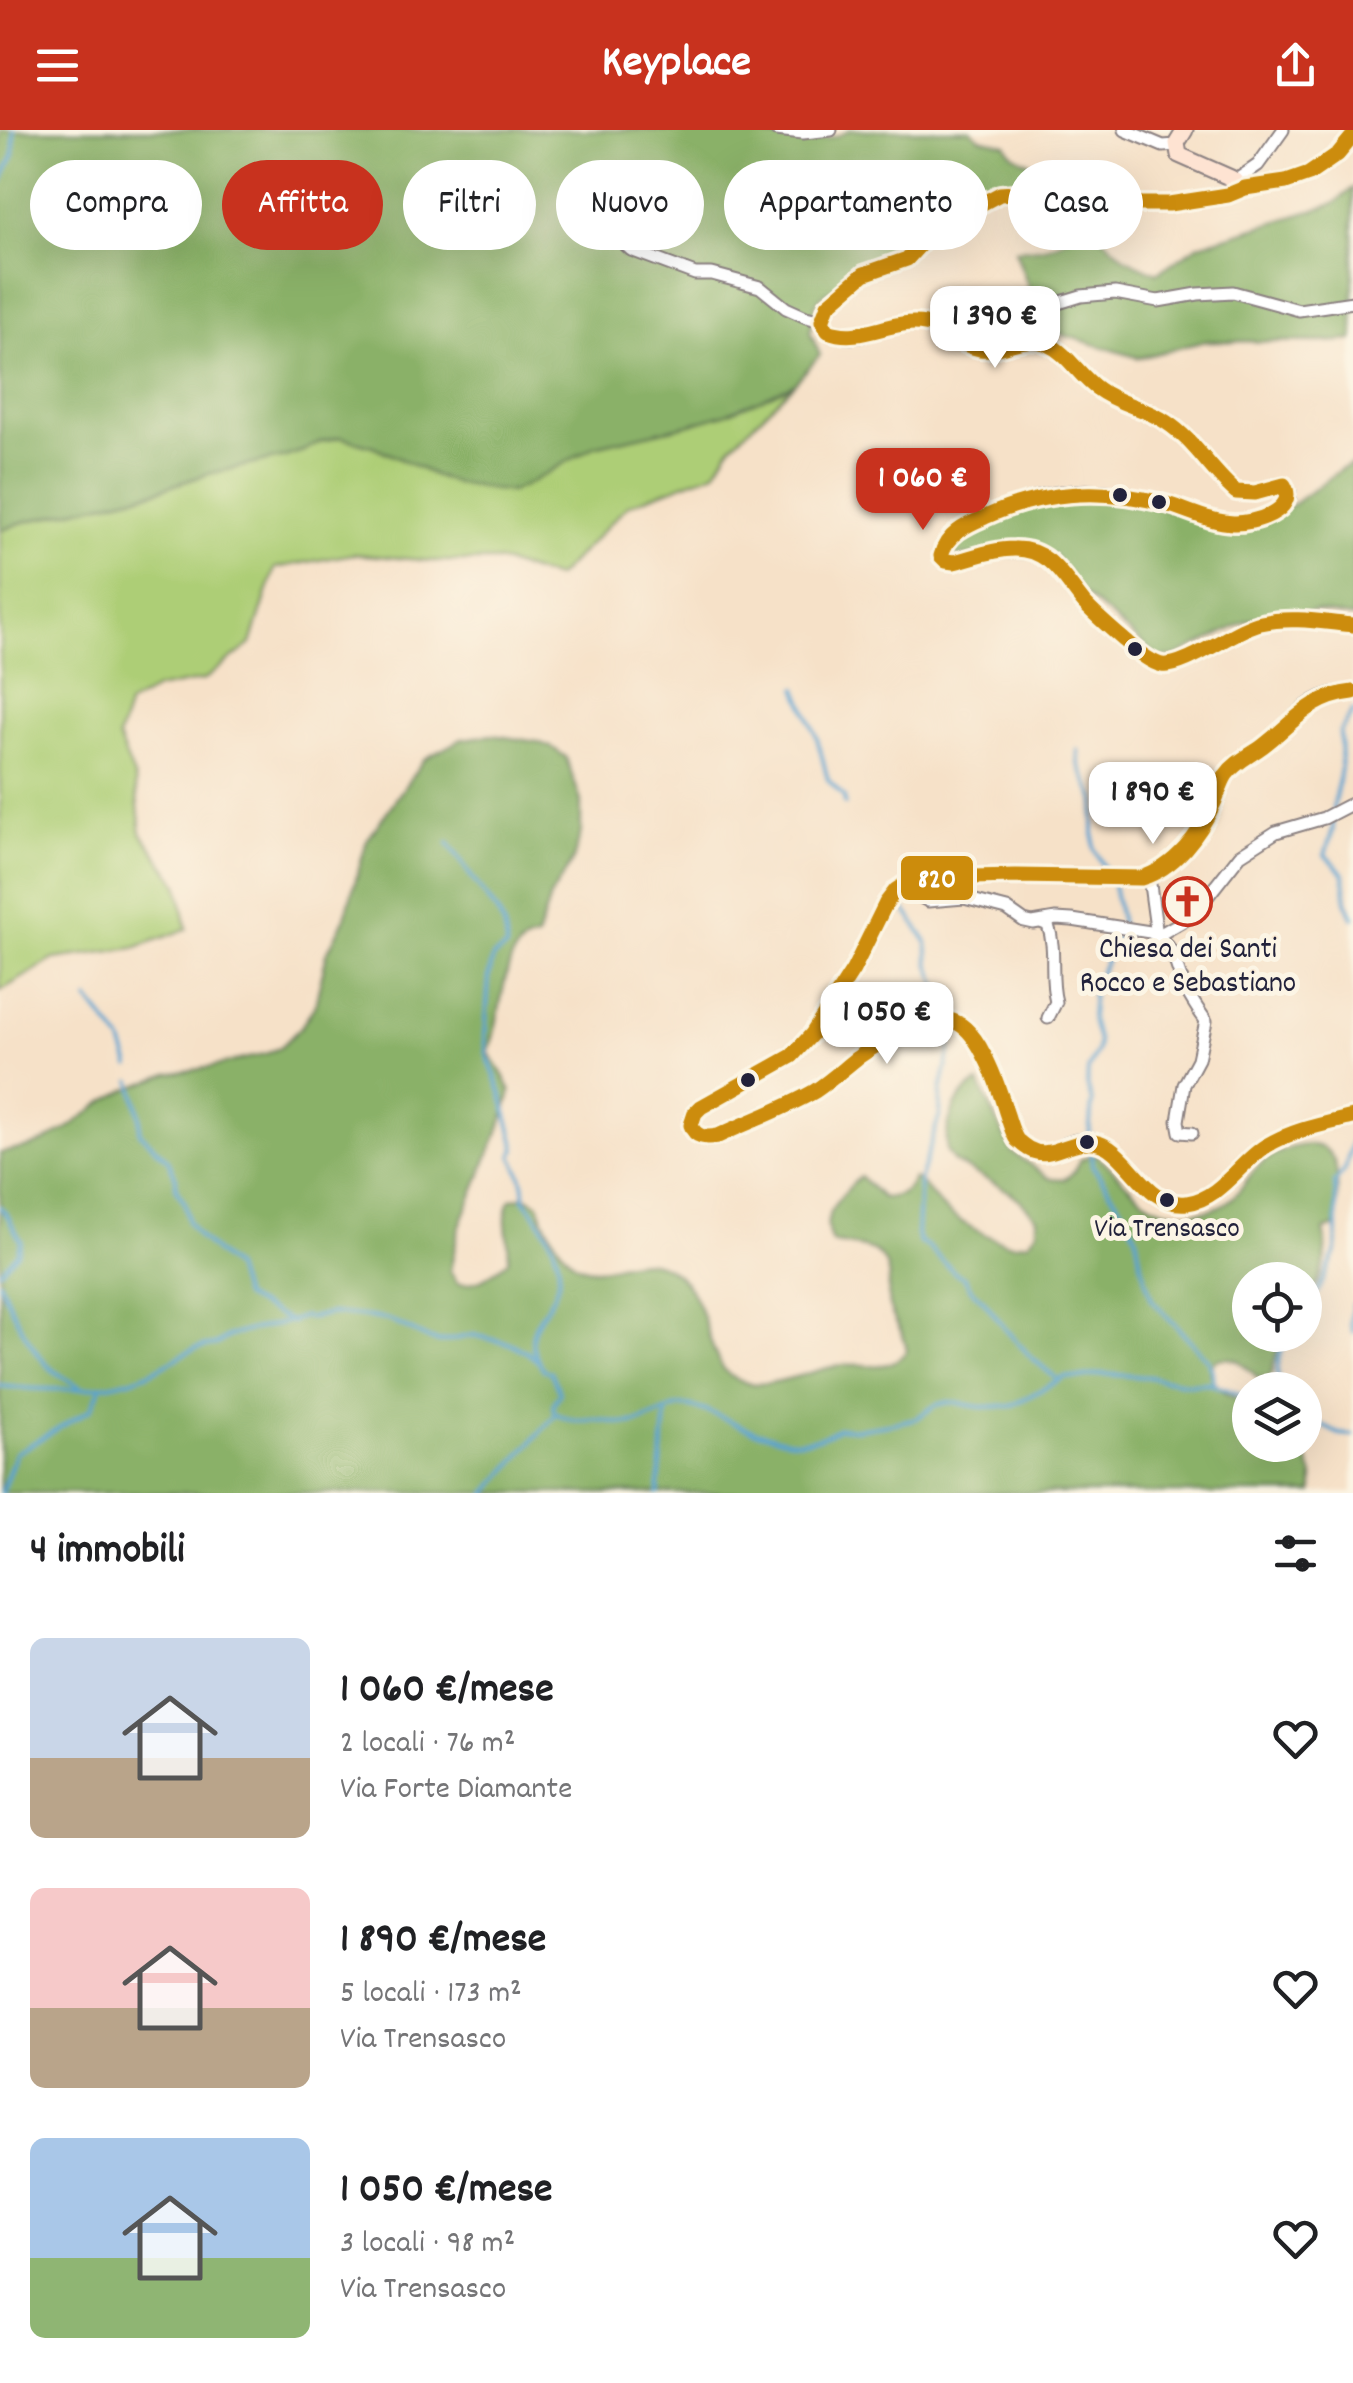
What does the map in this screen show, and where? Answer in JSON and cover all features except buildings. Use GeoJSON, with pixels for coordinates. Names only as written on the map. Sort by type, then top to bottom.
{"type":"FeatureCollection","features":[{"type":"Feature","properties":{"kind":"main road"},"geometry":{"type":"LineString","coordinates":[[1185,130],[1176,145],[1182,157],[1235,181],[1236,190],[1228,195],[1169,204],[1122,204],[1074,211],[1054,210],[1014,193],[1000,194],[944,224],[906,259],[864,274],[828,305],[822,321],[828,330],[844,336],[918,323],[941,328],[979,349],[1024,341],[1053,346],[1094,388],[1165,421],[1182,434],[1236,492],[1258,494],[1284,485],[1289,490],[1286,504],[1245,523],[1225,522],[1121,495],[1072,491],[1028,498],[951,535],[941,550],[946,561],[1008,549],[1029,550],[1044,556],[1058,566],[1088,608],[1162,665],[1177,663],[1258,623],[1295,620],[1353,625]]}},
{"type":"Feature","properties":{"kind":"main road"},"geometry":{"type":"LineString","coordinates":[[1353,692],[1333,695],[1303,708],[1268,742],[1232,768],[1202,826],[1176,856],[1149,877],[943,878],[902,885],[886,903],[853,970],[802,1046],[792,1056],[697,1109],[690,1120],[693,1132],[713,1138],[814,1092],[859,1057],[940,1018],[961,1024],[978,1043],[1016,1139],[1024,1148],[1046,1154],[1086,1141],[1096,1142],[1108,1147],[1150,1189],[1178,1203],[1200,1200],[1212,1193],[1270,1143],[1353,1117]]}},
{"type":"Feature","properties":{"kind":"street"},"geometry":{"type":"LineString","coordinates":[[776,130],[831,130]]}},
{"type":"Feature","properties":{"kind":"street"},"geometry":{"type":"LineString","coordinates":[[1125,130],[1163,146],[1176,145]]}},
{"type":"Feature","properties":{"kind":"street"},"geometry":{"type":"LineString","coordinates":[[1235,181],[1258,165],[1283,130]]}},
{"type":"Feature","properties":{"kind":"street"},"geometry":{"type":"LineString","coordinates":[[631,250],[695,274],[712,274],[760,287],[786,308],[822,321]]}},
{"type":"Feature","properties":{"kind":"street"},"geometry":{"type":"LineString","coordinates":[[1024,341],[1023,329],[1033,315],[1045,307],[1082,296],[1115,293],[1158,300],[1233,292],[1299,310],[1353,302]]}},
{"type":"Feature","properties":{"kind":"street"},"geometry":{"type":"LineString","coordinates":[[1157,936],[1192,916],[1240,855],[1276,832],[1324,818],[1353,803]]}},
{"type":"Feature","properties":{"kind":"street"},"geometry":{"type":"LineString","coordinates":[[1149,877],[1157,936]]}},
{"type":"Feature","properties":{"kind":"street"},"geometry":{"type":"LineString","coordinates":[[910,890],[928,901],[964,898],[1008,909],[1024,921],[1072,920],[1157,936],[1173,950],[1192,1002],[1206,1021],[1198,1059],[1184,1085],[1178,1119],[1180,1132],[1192,1133]]}},
{"type":"Feature","properties":{"kind":"street"},"geometry":{"type":"LineString","coordinates":[[1044,923],[1053,939],[1056,1002],[1048,1018]]}},
{"type":"Feature","properties":{"kind":"green space"},"geometry":{"type":"Polygon","coordinates":[[[0,130],[747,130],[812,140],[851,130],[971,130],[980,138],[1006,144],[1024,160],[1008,160],[1008,186],[988,189],[988,160],[724,160],[724,250],[904,250],[898,256],[859,266],[820,298],[810,332],[820,355],[794,384],[724,414],[594,446],[510,492],[456,483],[373,446],[340,437],[285,457],[0,531],[0,130]]]}},
{"type":"Feature","properties":{"kind":"green space"},"geometry":{"type":"Polygon","coordinates":[[[1353,188],[1353,340],[1206,341],[1139,358],[1060,334],[1033,299],[1015,250],[1117,250],[1128,260],[1157,273],[1199,245],[1334,204],[1353,188]]]}},
{"type":"Feature","properties":{"kind":"green space"},"geometry":{"type":"Polygon","coordinates":[[[794,384],[731,446],[715,472],[628,505],[556,578],[498,561],[431,561],[353,554],[275,568],[251,644],[204,680],[156,689],[129,704],[118,738],[135,779],[141,833],[178,884],[187,929],[134,948],[54,959],[0,991],[0,531],[303,451],[340,437],[373,446],[456,483],[510,492],[594,446],[724,414],[794,384]]]}},
{"type":"Feature","properties":{"kind":"green space"},"geometry":{"type":"Polygon","coordinates":[[[1353,464],[1353,618],[1316,611],[1254,618],[1174,657],[1159,658],[1080,591],[1054,555],[954,556],[946,552],[966,534],[1018,507],[1074,498],[1153,506],[1253,526],[1353,464]]]}},
{"type":"Feature","properties":{"kind":"green space"},"geometry":{"type":"Polygon","coordinates":[[[492,735],[538,742],[566,757],[581,801],[581,832],[573,860],[550,897],[537,938],[515,952],[505,979],[488,1052],[511,1092],[459,1228],[450,1271],[458,1284],[479,1280],[508,1261],[508,1207],[511,1199],[525,1196],[538,1203],[558,1245],[580,1266],[591,1269],[637,1261],[662,1265],[675,1273],[699,1306],[719,1362],[730,1375],[746,1383],[769,1383],[836,1366],[882,1365],[899,1359],[907,1351],[889,1306],[884,1260],[871,1250],[832,1242],[828,1232],[834,1206],[860,1176],[882,1198],[902,1194],[914,1178],[956,1218],[1005,1242],[1029,1242],[1037,1231],[1037,1218],[1020,1200],[954,1162],[947,1152],[947,1132],[957,1103],[979,1083],[1012,1152],[1049,1178],[1065,1179],[1081,1159],[1094,1154],[1146,1201],[1167,1210],[1198,1212],[1221,1206],[1237,1194],[1263,1162],[1291,1148],[1313,1145],[1330,1154],[1337,1178],[1336,1226],[1324,1230],[1322,1271],[1322,1262],[1232,1262],[1232,1352],[1277,1352],[1272,1372],[1251,1372],[1229,1358],[1215,1360],[1209,1372],[1221,1390],[1232,1396],[1232,1462],[1308,1462],[1313,1493],[0,1493],[0,1153],[43,1142],[102,1103],[168,1074],[212,1067],[281,1047],[315,1005],[327,953],[345,917],[367,840],[424,759],[462,739],[492,735]]]}},
{"type":"Feature","properties":{"kind":"waterway"},"geometry":{"type":"LineString","coordinates":[[0,185],[14,154],[14,130]]}},
{"type":"Feature","properties":{"kind":"waterway"},"geometry":{"type":"LineString","coordinates":[[797,688],[828,780],[844,797],[845,804]]}},
{"type":"Feature","properties":{"kind":"waterway"},"geometry":{"type":"LineString","coordinates":[[1353,711],[1340,733],[1341,768],[1333,829],[1325,855],[1344,874],[1346,901],[1353,918]]}},
{"type":"Feature","properties":{"kind":"waterway"},"geometry":{"type":"LineString","coordinates":[[1078,750],[1079,764],[1096,801],[1094,848],[1107,873]]}},
{"type":"Feature","properties":{"kind":"waterway"},"geometry":{"type":"LineString","coordinates":[[448,843],[495,909],[506,937],[506,948],[493,957],[489,976],[485,1037],[516,1149],[512,1156],[523,1182],[524,1199],[547,1233],[558,1262],[558,1284],[533,1335],[538,1360]]}},
{"type":"Feature","properties":{"kind":"waterway"},"geometry":{"type":"LineString","coordinates":[[1089,1135],[1092,1102],[1088,1070],[1098,1042],[1091,1017],[1093,990],[1121,924],[1112,881]]}},
{"type":"Feature","properties":{"kind":"waterway"},"geometry":{"type":"LineString","coordinates":[[904,908],[927,942],[929,963],[945,1013]]}},
{"type":"Feature","properties":{"kind":"waterway"},"geometry":{"type":"LineString","coordinates":[[89,1000],[122,1042],[130,1066]]}},
{"type":"Feature","properties":{"kind":"waterway"},"geometry":{"type":"LineString","coordinates":[[949,1027],[951,1047],[940,1114],[920,1179],[917,1235],[920,1243],[964,1277],[1007,1331],[1058,1380]]}},
{"type":"Feature","properties":{"kind":"waterway"},"geometry":{"type":"LineString","coordinates":[[132,1081],[140,1133],[168,1160],[188,1222],[234,1268],[243,1297],[292,1322]]}},
{"type":"Feature","properties":{"kind":"waterway"},"geometry":{"type":"LineString","coordinates":[[1322,1283],[1336,1252],[1335,1182],[1345,1170],[1353,1137]]}},
{"type":"Feature","properties":{"kind":"waterway"},"geometry":{"type":"LineString","coordinates":[[1090,1144],[1092,1165],[1136,1236],[1152,1300],[1207,1359],[1213,1384]]}},
{"type":"Feature","properties":{"kind":"waterway"},"geometry":{"type":"LineString","coordinates":[[0,1207],[21,1241],[17,1253],[0,1271]]}},
{"type":"Feature","properties":{"kind":"waterway"},"geometry":{"type":"LineString","coordinates":[[0,1282],[40,1357],[80,1387]]}},
{"type":"Feature","properties":{"kind":"waterway"},"geometry":{"type":"LineString","coordinates":[[1353,1305],[1353,1332]]}},
{"type":"Feature","properties":{"kind":"waterway"},"geometry":{"type":"LineString","coordinates":[[0,1386],[58,1389],[117,1383],[239,1333],[332,1313],[389,1320],[441,1342],[473,1335],[512,1344],[551,1373],[560,1393],[553,1405],[554,1412],[566,1418],[633,1423],[682,1406],[710,1412],[756,1432],[797,1441],[812,1440],[839,1428],[857,1429],[917,1418],[936,1405],[949,1402],[1011,1406],[1065,1377],[1149,1377],[1208,1383],[1232,1392]]}},
{"type":"Feature","properties":{"kind":"waterway"},"geometry":{"type":"LineString","coordinates":[[1278,1372],[1281,1352]]}},
{"type":"Feature","properties":{"kind":"waterway"},"geometry":{"type":"LineString","coordinates":[[1,1493],[16,1453],[91,1409],[101,1387]]}},
{"type":"Feature","properties":{"kind":"waterway"},"geometry":{"type":"LineString","coordinates":[[487,1493],[556,1414]]}},
{"type":"Feature","properties":{"kind":"waterway"},"geometry":{"type":"LineString","coordinates":[[658,1493],[666,1414]]}},
{"type":"Feature","properties":{"kind":"waterway"},"geometry":{"type":"LineString","coordinates":[[1322,1426],[1339,1434],[1353,1435]]}},
{"type":"Feature","properties":{"kind":"transit line","name":"820"},"geometry":{"type":"LineString","coordinates":[[1353,136],[1338,154],[1309,174],[1228,195],[1169,204],[1122,204],[1064,211],[1014,193],[1000,194],[944,224],[907,259],[864,274],[828,305],[822,321],[828,331],[852,335],[900,324],[925,324],[980,349],[1030,341],[1047,344],[1098,389],[1176,429],[1236,492],[1255,493],[1284,485],[1287,494],[1285,502],[1271,514],[1233,523],[1119,495],[1074,494],[1029,501],[964,527],[944,548],[941,556],[946,561],[1006,549],[1037,554],[1055,567],[1108,626],[1162,665],[1183,661],[1261,623],[1295,620],[1353,625]]}},
{"type":"Feature","properties":{"kind":"transit line","name":"820"},"geometry":{"type":"LineString","coordinates":[[1353,692],[1314,705],[1234,766],[1194,838],[1153,873],[1141,878],[1016,876],[908,882],[886,903],[853,970],[812,1034],[792,1056],[701,1107],[691,1125],[701,1136],[718,1136],[815,1091],[888,1039],[925,1023],[947,1020],[965,1028],[978,1044],[1019,1142],[1038,1152],[1077,1143],[1098,1143],[1118,1155],[1153,1192],[1174,1202],[1187,1203],[1210,1195],[1276,1140],[1353,1117]]}},
{"type":"Feature","properties":{"kind":"place","name":"Chiesa dei Santi Rocco e Sebastiano"},"geometry":{"type":"Point","coordinates":[1188,902]}},
{"type":"Feature","properties":{"kind":"place","name":"Via Trensasco"},"geometry":{"type":"Point","coordinates":[1167,1200]}}]}
